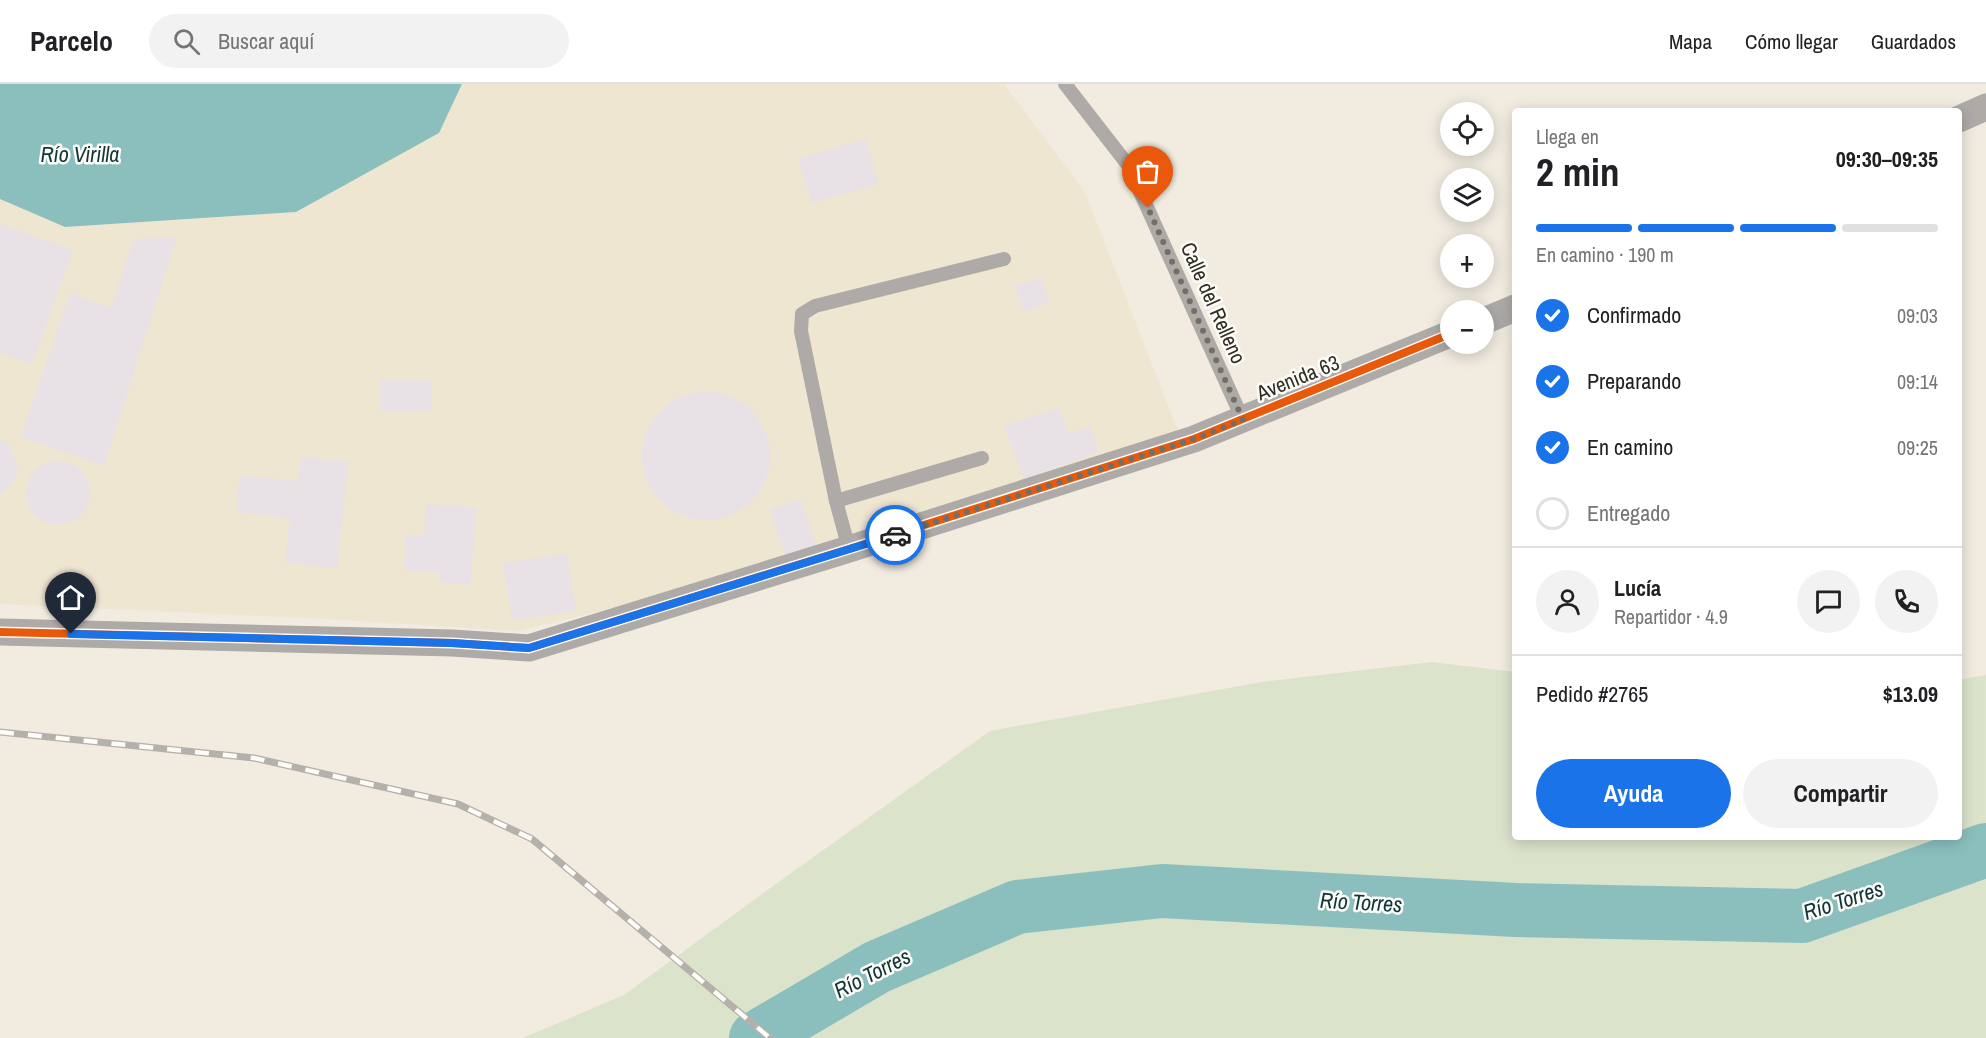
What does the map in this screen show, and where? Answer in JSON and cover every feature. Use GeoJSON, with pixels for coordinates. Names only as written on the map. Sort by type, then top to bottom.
{"type":"FeatureCollection","features":[{"type":"Feature","properties":{"kind":"street"},"geometry":{"type":"LineString","coordinates":[[1962,118],[1986,107]]}},
{"type":"Feature","properties":{"kind":"street"},"geometry":{"type":"LineString","coordinates":[[1494,317],[1512,309]]}},
{"type":"Feature","properties":{"kind":"street","name":"Avenida 63"},"geometry":{"type":"LineString","coordinates":[[0,632],[452,643],[529,648],[1194,439],[1440,338]]}},
{"type":"Feature","properties":{"kind":"lane","name":"Calle del Relleno"},"geometry":{"type":"LineString","coordinates":[[1065,84],[1128,165],[1243,420]]}},
{"type":"Feature","properties":{"kind":"lane"},"geometry":{"type":"LineString","coordinates":[[849,549],[836,501],[801,331],[802,314],[815,306],[1004,259]]}},
{"type":"Feature","properties":{"kind":"lane"},"geometry":{"type":"LineString","coordinates":[[836,501],[981,458]]}},
{"type":"Feature","properties":{"kind":"shaded area"},"geometry":{"type":"Polygon","coordinates":[[[462,84],[1004,84],[1084,190],[1178,431],[649,599],[518,631],[325,619],[0,604],[0,199],[65,227],[296,212],[439,133],[462,84]]]}},
{"type":"Feature","properties":{"kind":"green space"},"geometry":{"type":"Polygon","coordinates":[[[1432,662],[1512,672],[1512,840],[1962,840],[1962,679],[1986,675],[1986,1038],[523,1038],[624,995],[990,731],[1262,682],[1432,662]]]}},
{"type":"Feature","properties":{"kind":"water","name":"Río Virilla"},"geometry":{"type":"Polygon","coordinates":[[[0,84],[462,84],[439,133],[296,212],[65,227],[0,199],[0,84]]]}},
{"type":"Feature","properties":{"kind":"building"},"geometry":{"type":"Polygon","coordinates":[[[866,139],[879,184],[812,203],[798,158],[866,139]]]}},
{"type":"Feature","properties":{"kind":"building"},"geometry":{"type":"Polygon","coordinates":[[[0,224],[73,250],[32,365],[0,353],[0,224]]]}},
{"type":"Feature","properties":{"kind":"building"},"geometry":{"type":"Polygon","coordinates":[[[177,237],[104,466],[21,437],[70,293],[111,308],[134,239],[177,237]]]}},
{"type":"Feature","properties":{"kind":"building"},"geometry":{"type":"Polygon","coordinates":[[[1041,278],[1049,303],[1023,311],[1015,285],[1041,278]]]}},
{"type":"Feature","properties":{"kind":"building"},"geometry":{"type":"Polygon","coordinates":[[[380,379],[432,380],[432,412],[380,411],[380,379]]]}},
{"type":"Feature","properties":{"kind":"building"},"geometry":{"type":"Polygon","coordinates":[[[706,392],[731,396],[752,410],[766,431],[770,456],[766,481],[752,502],[731,516],[706,520],[681,516],[660,502],[646,481],[642,456],[646,431],[660,410],[681,396],[706,392]]]}},
{"type":"Feature","properties":{"kind":"building"},"geometry":{"type":"Polygon","coordinates":[[[1059,407],[1069,434],[1090,426],[1099,452],[1024,479],[1004,426],[1059,407]]]}},
{"type":"Feature","properties":{"kind":"building"},"geometry":{"type":"Polygon","coordinates":[[[0,438],[10,446],[17,464],[17,474],[13,484],[0,495],[0,438]]]}},
{"type":"Feature","properties":{"kind":"building"},"geometry":{"type":"Polygon","coordinates":[[[301,457],[349,461],[337,568],[285,563],[290,518],[236,512],[240,475],[298,481],[301,457]]]}},
{"type":"Feature","properties":{"kind":"building"},"geometry":{"type":"Polygon","coordinates":[[[58,461],[76,467],[84,475],[90,493],[84,511],[76,519],[58,525],[40,519],[32,511],[26,493],[32,475],[40,467],[58,461]]]}},
{"type":"Feature","properties":{"kind":"building"},"geometry":{"type":"Polygon","coordinates":[[[801,499],[817,548],[786,558],[770,509],[801,499]]]}},
{"type":"Feature","properties":{"kind":"building"},"geometry":{"type":"Polygon","coordinates":[[[426,504],[477,508],[470,585],[439,582],[440,573],[403,570],[406,535],[424,536],[426,504]]]}},
{"type":"Feature","properties":{"kind":"building"},"geometry":{"type":"Polygon","coordinates":[[[567,553],[576,611],[512,621],[503,563],[567,553]]]}},
{"type":"Feature","properties":{"kind":"waterway","name":"Río Torres"},"geometry":{"type":"LineString","coordinates":[[756,1038],[877,967],[1017,907],[1162,891],[1516,910],[1802,916],[1986,850]]}},
{"type":"Feature","properties":{"kind":"railway"},"geometry":{"type":"LineString","coordinates":[[0,732],[254,758],[458,804],[532,839],[770,1038]]}},
{"type":"Feature","properties":{"kind":"cycle path"},"geometry":{"type":"LineString","coordinates":[[0,632],[452,643],[529,648],[1194,439],[1440,338]]}},
{"type":"Feature","properties":{"kind":"way so far"},"geometry":{"type":"LineString","coordinates":[[895,535],[1194,439],[1243,420],[1148,208]]}},
{"type":"Feature","properties":{"kind":"route"},"geometry":{"type":"LineString","coordinates":[[71,634],[452,643],[529,648],[895,535]]}}]}
